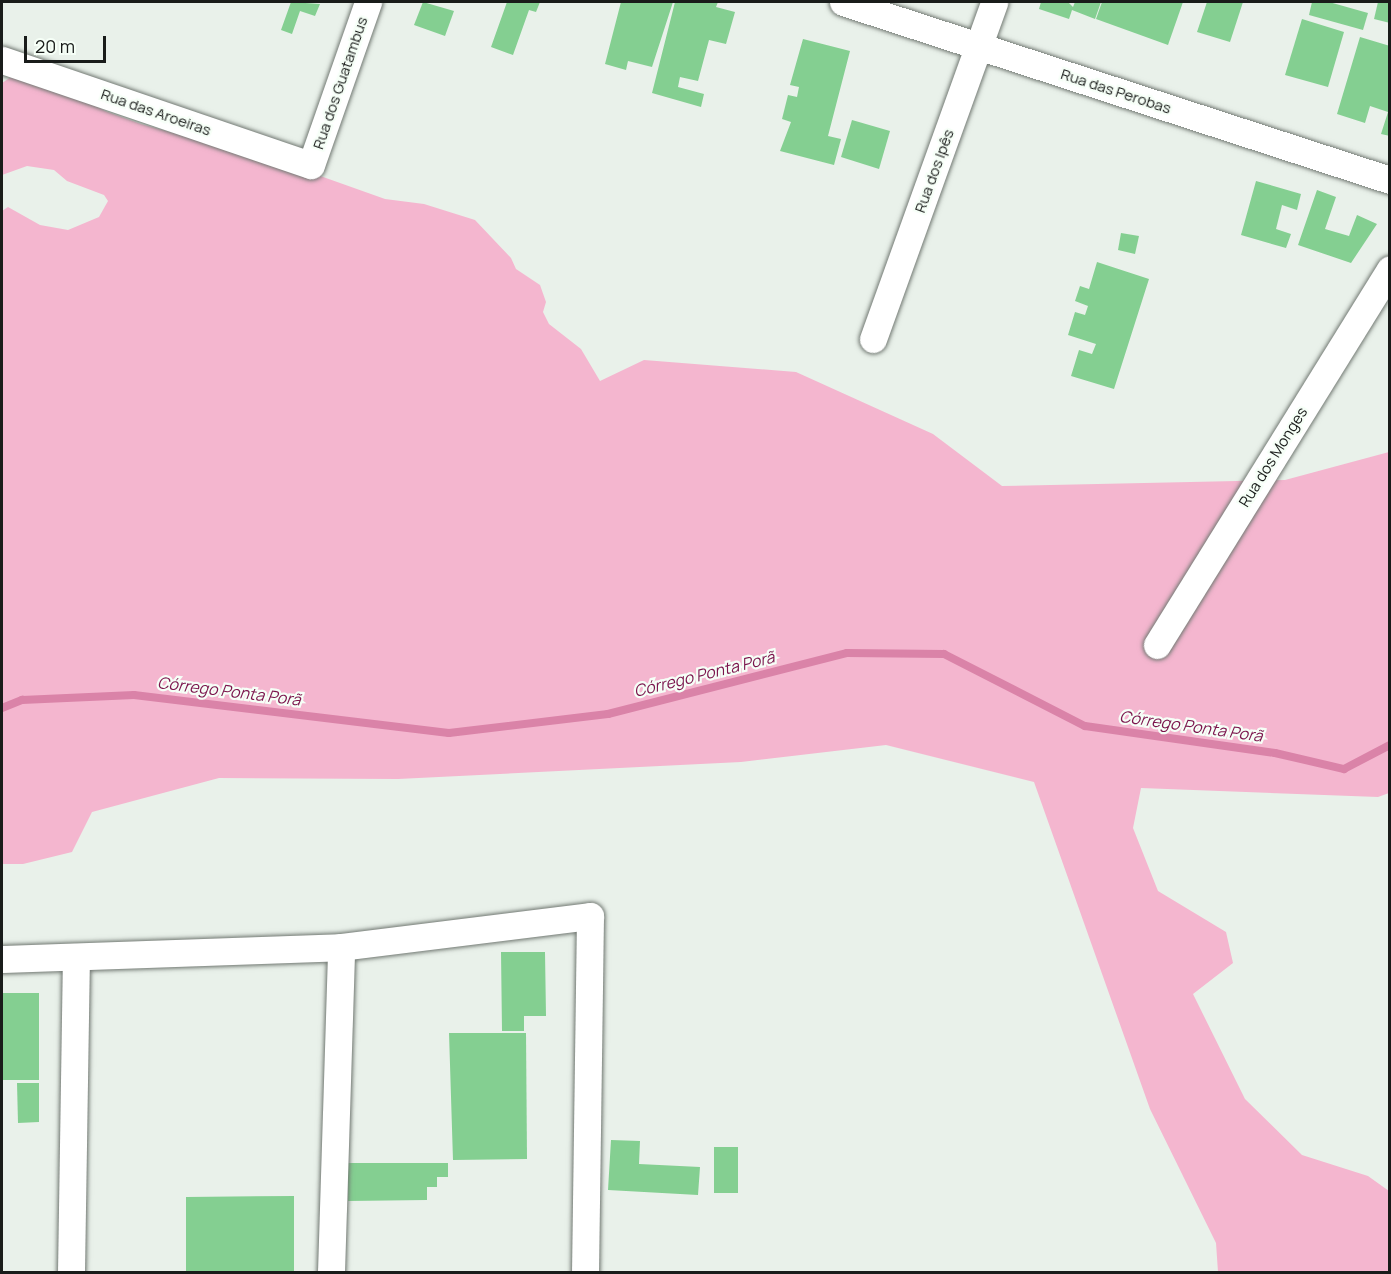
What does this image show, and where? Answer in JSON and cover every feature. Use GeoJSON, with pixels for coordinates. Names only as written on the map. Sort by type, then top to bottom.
{"type":"FeatureCollection","features":[{"type":"Feature","properties":{"kind":"street","name":"Rua dos Guatambus"},"geometry":{"type":"LineString","coordinates":[[311,165],[368,2]]}},
{"type":"Feature","properties":{"kind":"street","name":"Rua das Perobas"},"geometry":{"type":"LineString","coordinates":[[843,2],[1389,180]]}},
{"type":"Feature","properties":{"kind":"street","name":"Rua dos Ipês"},"geometry":{"type":"LineString","coordinates":[[873,339],[980,47],[994,2]]}},
{"type":"Feature","properties":{"kind":"street","name":"Rua das Aroeiras"},"geometry":{"type":"LineString","coordinates":[[2,60],[311,165]]}},
{"type":"Feature","properties":{"kind":"street","name":"Rua dos Monges"},"geometry":{"type":"LineString","coordinates":[[1157,645],[1389,269]]}},
{"type":"Feature","properties":{"kind":"street"},"geometry":{"type":"LineString","coordinates":[[2,959],[341,947],[590,916],[585,1272]]}},
{"type":"Feature","properties":{"kind":"street"},"geometry":{"type":"LineString","coordinates":[[332,1272],[341,947]]}},
{"type":"Feature","properties":{"kind":"street"},"geometry":{"type":"LineString","coordinates":[[71,1272],[76,957]]}},
{"type":"Feature","properties":{"kind":"shaded area"},"geometry":{"type":"Polygon","coordinates":[[[14,75],[48,79],[105,111],[141,124],[295,167],[385,199],[424,204],[475,220],[511,258],[516,269],[540,285],[546,302],[543,312],[549,324],[581,349],[600,381],[644,360],[796,372],[933,434],[1002,486],[1285,480],[1389,452],[1389,793],[1378,797],[1141,788],[1133,828],[1158,891],[1226,932],[1233,963],[1193,994],[1245,1099],[1302,1155],[1368,1176],[1389,1191],[1389,1272],[1218,1272],[1216,1243],[1150,1109],[1034,782],[886,745],[741,762],[398,779],[219,778],[92,812],[72,852],[23,864],[2,864],[2,211],[8,207],[40,225],[68,230],[99,217],[108,201],[104,195],[67,181],[54,170],[27,166],[2,175],[2,83],[14,75]]]}},
{"type":"Feature","properties":{"kind":"building"},"geometry":{"type":"Polygon","coordinates":[[[291,2],[320,4],[315,16],[300,11],[292,34],[281,30],[291,2]]]}},
{"type":"Feature","properties":{"kind":"building"},"geometry":{"type":"Polygon","coordinates":[[[423,2],[454,11],[445,36],[414,25],[423,2]]]}},
{"type":"Feature","properties":{"kind":"building"},"geometry":{"type":"Polygon","coordinates":[[[507,2],[540,2],[536,12],[529,10],[513,55],[491,47],[507,2]]]}},
{"type":"Feature","properties":{"kind":"building"},"geometry":{"type":"Polygon","coordinates":[[[621,2],[673,2],[652,67],[628,61],[626,70],[605,64],[621,2]]]}},
{"type":"Feature","properties":{"kind":"building"},"geometry":{"type":"Polygon","coordinates":[[[675,2],[718,2],[716,7],[735,12],[726,44],[709,40],[698,81],[680,77],[678,87],[704,94],[701,107],[652,93],[675,2]]]}},
{"type":"Feature","properties":{"kind":"building"},"geometry":{"type":"Polygon","coordinates":[[[1041,2],[1068,2],[1073,7],[1075,2],[1101,2],[1095,19],[1072,10],[1069,19],[1039,9],[1041,2]]]}},
{"type":"Feature","properties":{"kind":"building"},"geometry":{"type":"Polygon","coordinates":[[[1102,2],[1183,2],[1168,45],[1096,19],[1102,2]]]}},
{"type":"Feature","properties":{"kind":"building"},"geometry":{"type":"Polygon","coordinates":[[[1207,2],[1243,2],[1230,42],[1197,32],[1207,2]]]}},
{"type":"Feature","properties":{"kind":"building"},"geometry":{"type":"Polygon","coordinates":[[[1312,2],[1329,2],[1368,13],[1363,30],[1309,15],[1312,2]]]}},
{"type":"Feature","properties":{"kind":"building"},"geometry":{"type":"Polygon","coordinates":[[[1378,2],[1390,2],[1390,23],[1374,19],[1378,2]]]}},
{"type":"Feature","properties":{"kind":"building"},"geometry":{"type":"Polygon","coordinates":[[[1302,19],[1344,32],[1328,87],[1285,75],[1302,19]]]}},
{"type":"Feature","properties":{"kind":"building"},"geometry":{"type":"Polygon","coordinates":[[[1360,37],[1390,46],[1390,136],[1381,134],[1388,112],[1370,106],[1365,123],[1337,114],[1360,37]]]}},
{"type":"Feature","properties":{"kind":"building"},"geometry":{"type":"Polygon","coordinates":[[[803,39],[850,51],[828,136],[841,139],[834,165],[780,151],[791,122],[782,119],[788,95],[797,97],[799,87],[790,85],[803,39]]]}},
{"type":"Feature","properties":{"kind":"building"},"geometry":{"type":"Polygon","coordinates":[[[852,120],[890,131],[879,169],[841,157],[852,120]]]}},
{"type":"Feature","properties":{"kind":"building"},"geometry":{"type":"Polygon","coordinates":[[[1256,181],[1301,194],[1297,210],[1282,205],[1276,229],[1291,234],[1286,248],[1241,235],[1256,181]]]}},
{"type":"Feature","properties":{"kind":"building"},"geometry":{"type":"Polygon","coordinates":[[[1317,190],[1336,197],[1325,229],[1349,236],[1357,215],[1377,224],[1351,263],[1298,245],[1317,190]]]}},
{"type":"Feature","properties":{"kind":"building"},"geometry":{"type":"Polygon","coordinates":[[[1121,233],[1139,236],[1135,254],[1118,250],[1121,233]]]}},
{"type":"Feature","properties":{"kind":"building"},"geometry":{"type":"Polygon","coordinates":[[[1097,262],[1149,279],[1114,389],[1071,376],[1079,350],[1092,354],[1096,344],[1068,335],[1075,312],[1085,315],[1088,306],[1075,301],[1080,286],[1089,289],[1097,262]]]}},
{"type":"Feature","properties":{"kind":"building"},"geometry":{"type":"Polygon","coordinates":[[[501,952],[545,952],[546,1016],[524,1016],[524,1031],[502,1031],[501,952]]]}},
{"type":"Feature","properties":{"kind":"building"},"geometry":{"type":"Polygon","coordinates":[[[2,993],[39,993],[39,1080],[2,1080],[2,993]]]}},
{"type":"Feature","properties":{"kind":"building"},"geometry":{"type":"Polygon","coordinates":[[[449,1033],[526,1033],[527,1159],[453,1160],[449,1033]]]}},
{"type":"Feature","properties":{"kind":"building"},"geometry":{"type":"Polygon","coordinates":[[[17,1083],[39,1083],[39,1122],[18,1123],[17,1083]]]}},
{"type":"Feature","properties":{"kind":"building"},"geometry":{"type":"Polygon","coordinates":[[[611,1140],[640,1141],[639,1164],[700,1167],[698,1195],[608,1190],[611,1140]]]}},
{"type":"Feature","properties":{"kind":"building"},"geometry":{"type":"Polygon","coordinates":[[[714,1147],[738,1147],[738,1193],[714,1193],[714,1147]]]}},
{"type":"Feature","properties":{"kind":"building"},"geometry":{"type":"Polygon","coordinates":[[[348,1163],[448,1163],[448,1177],[437,1177],[437,1187],[427,1187],[427,1200],[348,1201],[348,1163]]]}},
{"type":"Feature","properties":{"kind":"building"},"geometry":{"type":"Polygon","coordinates":[[[294,1196],[294,1272],[186,1272],[186,1197],[294,1196]]]}},
{"type":"Feature","properties":{"kind":"waterway","name":"Córrego Ponta Porã"},"geometry":{"type":"LineString","coordinates":[[2,708],[22,700],[134,695],[449,733],[608,714],[847,653],[944,654],[1085,726],[1275,753],[1344,769],[1390,745]]}}]}
